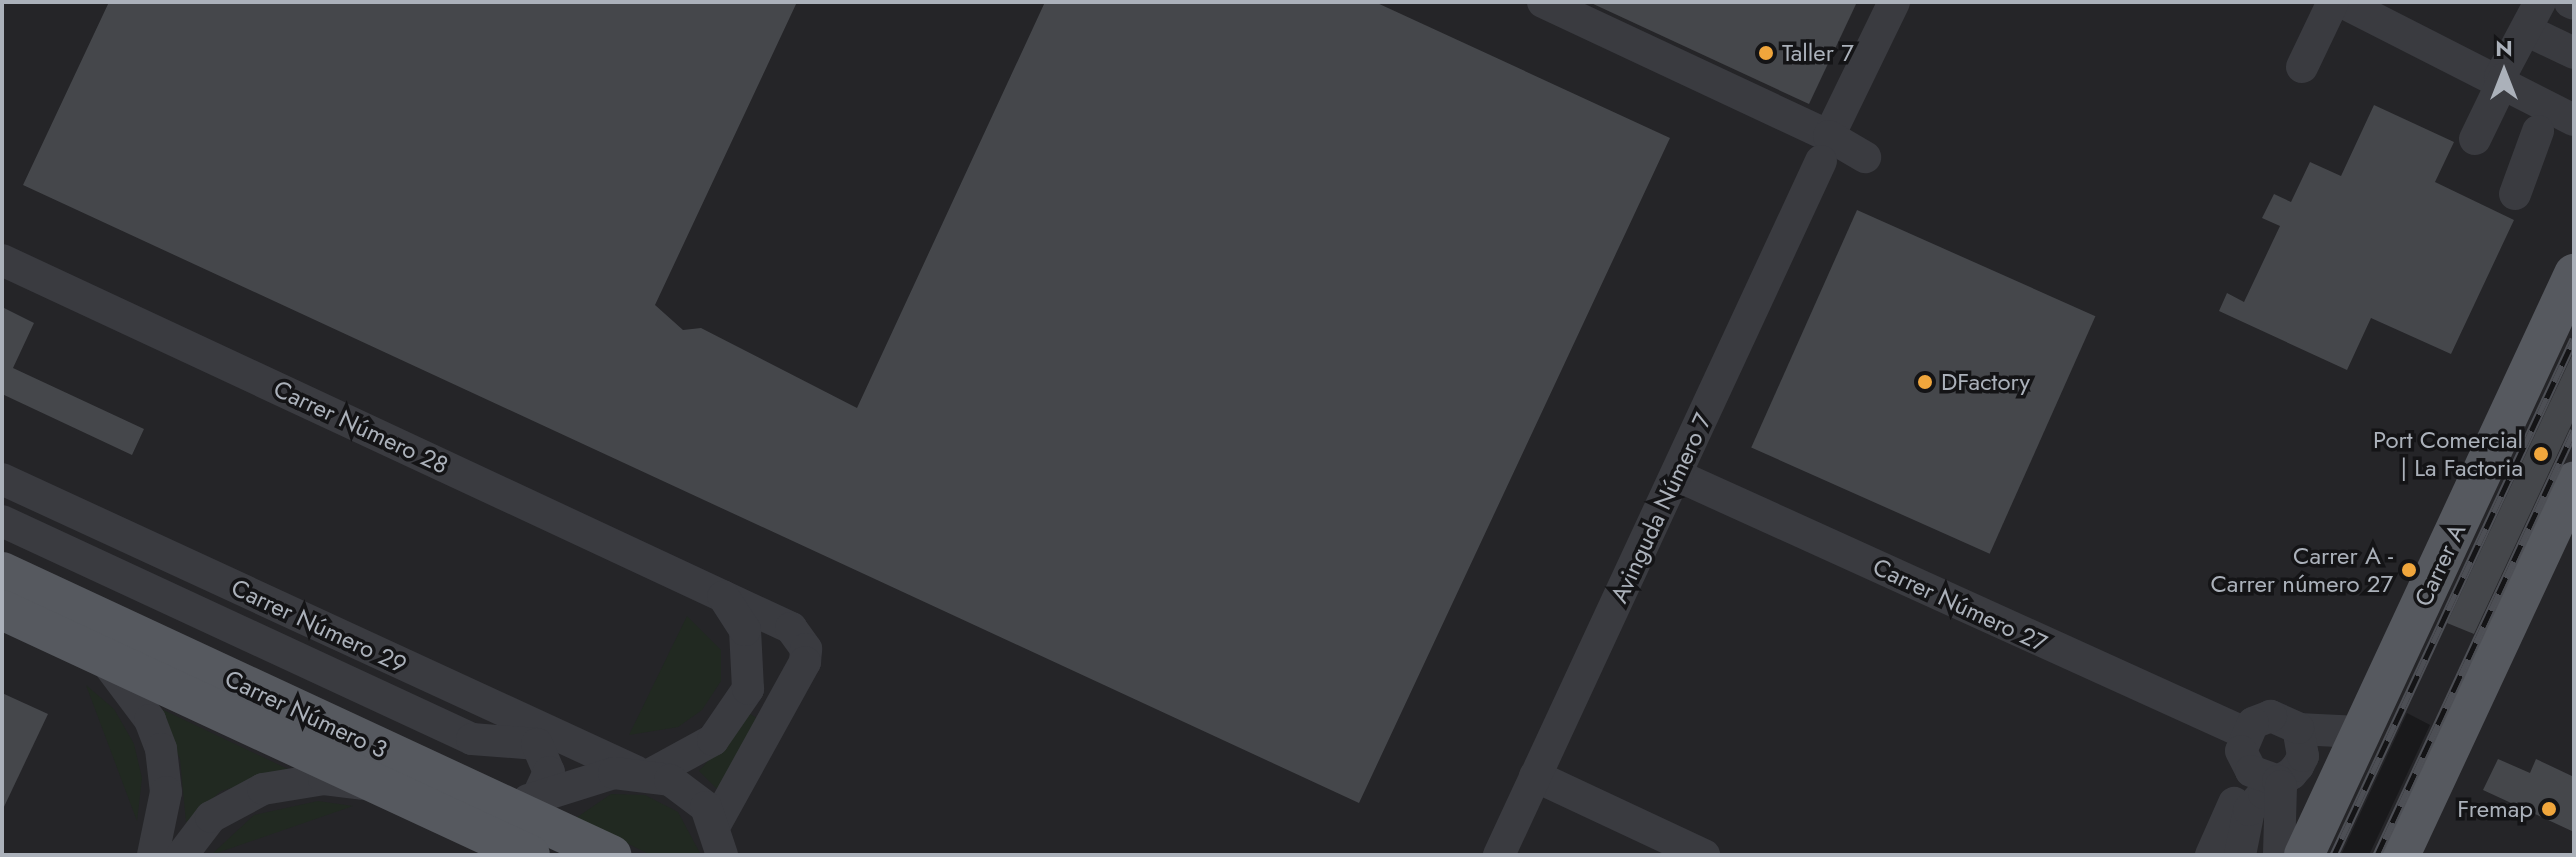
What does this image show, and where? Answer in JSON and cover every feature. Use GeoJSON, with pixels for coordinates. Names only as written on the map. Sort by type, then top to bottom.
{"type":"FeatureCollection","features":[{"type":"Feature","properties":{"kind":"main road","name":"Carrer A"},"geometry":{"type":"LineString","coordinates":[[2304,855],[2574,274]]}},
{"type":"Feature","properties":{"kind":"main road"},"geometry":{"type":"LineString","coordinates":[[2400,855],[2574,482]]}},
{"type":"Feature","properties":{"kind":"main road","name":"Carrer Número 3"},"geometry":{"type":"LineString","coordinates":[[2,572],[611,855]]}},
{"type":"Feature","properties":{"kind":"main road","name":"Carrer Número 3"},"geometry":{"type":"LineString","coordinates":[[2,610],[530,855]]}},
{"type":"Feature","properties":{"kind":"street"},"geometry":{"type":"LineString","coordinates":[[1543,2],[1825,148],[1865,157]]}},
{"type":"Feature","properties":{"kind":"street","name":"Avinguda Número 7"},"geometry":{"type":"LineString","coordinates":[[1499,855],[1894,2]]}},
{"type":"Feature","properties":{"kind":"street"},"geometry":{"type":"LineString","coordinates":[[2316,2],[2298,53],[2302,67],[2333,2]]}},
{"type":"Feature","properties":{"kind":"street"},"geometry":{"type":"LineString","coordinates":[[2342,2],[2509,82],[2574,120]]}},
{"type":"Feature","properties":{"kind":"street"},"geometry":{"type":"LineString","coordinates":[[2475,139],[2509,82],[2533,16],[2574,53]]}},
{"type":"Feature","properties":{"kind":"street"},"geometry":{"type":"LineString","coordinates":[[2509,82],[2574,104]]}},
{"type":"Feature","properties":{"kind":"street"},"geometry":{"type":"LineString","coordinates":[[2515,194],[2538,131]]}},
{"type":"Feature","properties":{"kind":"street","name":"Carrer Número 28"},"geometry":{"type":"LineString","coordinates":[[2,260],[791,628],[806,649],[771,734],[719,840]]}},
{"type":"Feature","properties":{"kind":"street","name":"Carrer Número 27"},"geometry":{"type":"LineString","coordinates":[[1676,475],[2244,748],[2278,781]]}},
{"type":"Feature","properties":{"kind":"street","name":"Carrer Número 29"},"geometry":{"type":"LineString","coordinates":[[2,479],[451,687],[691,792],[719,840]]}},
{"type":"Feature","properties":{"kind":"street","name":"Carrer Número 29"},"geometry":{"type":"LineString","coordinates":[[2,521],[433,722],[481,742],[537,744],[549,772],[536,800]]}},
{"type":"Feature","properties":{"kind":"street"},"geometry":{"type":"LineString","coordinates":[[475,792],[536,800],[595,777],[643,773],[713,740],[748,689],[745,630],[721,594]]}},
{"type":"Feature","properties":{"kind":"street"},"geometry":{"type":"LineString","coordinates":[[103,657],[150,720],[161,749],[166,792],[153,855]]}},
{"type":"Feature","properties":{"kind":"street"},"geometry":{"type":"LineString","coordinates":[[433,722],[457,716],[461,702],[451,687]]}},
{"type":"Feature","properties":{"kind":"street"},"geometry":{"type":"LineString","coordinates":[[2211,855],[2244,748],[2271,716],[2298,729],[2359,732]]}},
{"type":"Feature","properties":{"kind":"street"},"geometry":{"type":"LineString","coordinates":[[2240,855],[2249,810],[2303,756],[2298,729]]}},
{"type":"Feature","properties":{"kind":"street"},"geometry":{"type":"LineString","coordinates":[[1535,776],[1704,855]]}},
{"type":"Feature","properties":{"kind":"street"},"geometry":{"type":"LineString","coordinates":[[182,855],[211,817],[263,789],[324,779],[381,786]]}},
{"type":"Feature","properties":{"kind":"street"},"geometry":{"type":"LineString","coordinates":[[2278,781],[2286,805],[2279,855]]}},
{"type":"Feature","properties":{"kind":"shaded area"},"geometry":{"type":"Polygon","coordinates":[[[2,2],[2574,2],[2574,855],[2369,855],[2430,725],[2407,713],[2341,855],[2,855],[2,2]]]}},
{"type":"Feature","properties":{"kind":"shaded area"},"geometry":{"type":"Polygon","coordinates":[[[687,616],[721,650],[721,681],[702,710],[678,727],[629,735],[687,616]]]}},
{"type":"Feature","properties":{"kind":"shaded area"},"geometry":{"type":"Polygon","coordinates":[[[86,685],[114,709],[134,744],[142,778],[137,821],[86,685]]]}},
{"type":"Feature","properties":{"kind":"shaded area"},"geometry":{"type":"Polygon","coordinates":[[[155,706],[290,770],[221,791],[186,822],[180,759],[155,706]]]}},
{"type":"Feature","properties":{"kind":"shaded area"},"geometry":{"type":"Polygon","coordinates":[[[750,714],[764,722],[717,789],[699,771],[750,714]]]}},
{"type":"Feature","properties":{"kind":"shaded area"},"geometry":{"type":"Polygon","coordinates":[[[611,794],[645,795],[678,812],[701,855],[651,855],[576,818],[611,794]]]}},
{"type":"Feature","properties":{"kind":"shaded area"},"geometry":{"type":"Polygon","coordinates":[[[318,801],[353,806],[211,855],[254,815],[318,801]]]}},
{"type":"Feature","properties":{"kind":"building"},"geometry":{"type":"Polygon","coordinates":[[[109,2],[797,2],[655,305],[683,330],[701,328],[857,408],[1045,2],[1375,2],[1670,138],[1359,803],[23,185],[109,2]]]}},
{"type":"Feature","properties":{"kind":"building","name":"Taller 7"},"geometry":{"type":"Polygon","coordinates":[[[1589,2],[1857,2],[1809,104],[1589,2]]]}},
{"type":"Feature","properties":{"kind":"building"},"geometry":{"type":"Polygon","coordinates":[[[2374,105],[2454,142],[2435,182],[2514,220],[2451,354],[2371,318],[2347,370],[2219,311],[2227,293],[2244,302],[2280,226],[2262,218],[2274,194],[2291,202],[2310,162],[2341,176],[2374,105]]]}},
{"type":"Feature","properties":{"kind":"building","name":"DFactory"},"geometry":{"type":"Polygon","coordinates":[[[1857,210],[2095,316],[1990,554],[1751,448],[1857,210]]]}},
{"type":"Feature","properties":{"kind":"building"},"geometry":{"type":"Polygon","coordinates":[[[2,307],[34,323],[13,368],[144,429],[132,455],[2,394],[2,307]]]}},
{"type":"Feature","properties":{"kind":"building"},"geometry":{"type":"Polygon","coordinates":[[[2574,351],[2574,419],[2474,634],[2447,623],[2574,351]]]}},
{"type":"Feature","properties":{"kind":"building"},"geometry":{"type":"Polygon","coordinates":[[[2,693],[48,714],[2,811],[2,693]]]}},
{"type":"Feature","properties":{"kind":"building","name":"Fremap"},"geometry":{"type":"Polygon","coordinates":[[[2498,759],[2530,773],[2536,759],[2574,777],[2574,832],[2483,790],[2498,759]]]}},
{"type":"Feature","properties":{"kind":"railway"},"geometry":{"type":"LineString","coordinates":[[2334,855],[2574,339]]}},
{"type":"Feature","properties":{"kind":"railway"},"geometry":{"type":"LineString","coordinates":[[2377,855],[2574,431]]}},
{"type":"Feature","properties":{"kind":"place","name":"Taller 7"},"geometry":{"type":"Point","coordinates":[1766,53]}},
{"type":"Feature","properties":{"kind":"place","name":"DFactory"},"geometry":{"type":"Point","coordinates":[1925,382]}},
{"type":"Feature","properties":{"kind":"place","name":"Port Comercial | La Factoria"},"geometry":{"type":"Point","coordinates":[2541,454]}},
{"type":"Feature","properties":{"kind":"place","name":"Carrer A - Carrer número 27"},"geometry":{"type":"Point","coordinates":[2409,570]}},
{"type":"Feature","properties":{"kind":"place","name":"Fremap"},"geometry":{"type":"Point","coordinates":[2549,809]}}]}
